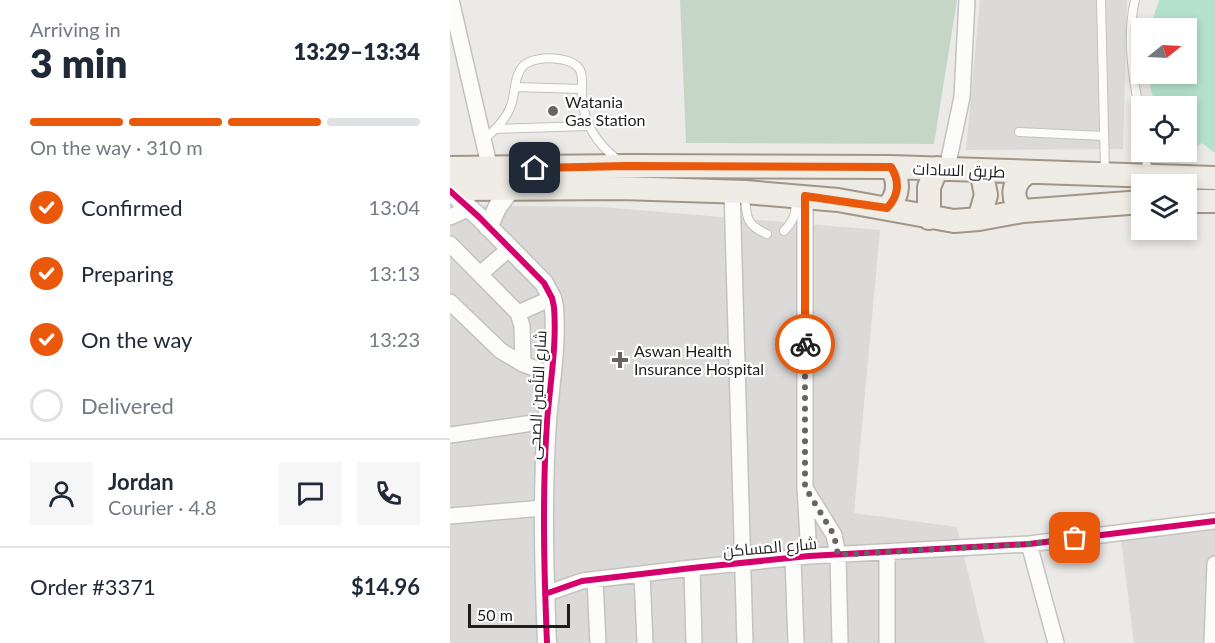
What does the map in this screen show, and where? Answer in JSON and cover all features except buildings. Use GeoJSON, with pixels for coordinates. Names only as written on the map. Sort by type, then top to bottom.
{"type":"FeatureCollection","features":[{"type":"Feature","properties":{"kind":"main road","name":"طريق السادات"},"geometry":{"type":"LineString","coordinates":[[450,168],[891,167],[1131,176]]}},
{"type":"Feature","properties":{"kind":"main road"},"geometry":{"type":"LineString","coordinates":[[887,208],[895,198],[898,185],[891,167]]}},
{"type":"Feature","properties":{"kind":"main road"},"geometry":{"type":"LineString","coordinates":[[928,218],[929,187],[942,168]]}},
{"type":"Feature","properties":{"kind":"main road"},"geometry":{"type":"LineString","coordinates":[[979,219],[986,195],[981,170]]}},
{"type":"Feature","properties":{"kind":"main road"},"geometry":{"type":"LineString","coordinates":[[1023,211],[1015,201],[1014,188],[1017,181],[1027,173]]}},
{"type":"Feature","properties":{"kind":"main road","name":"طريق السادات"},"geometry":{"type":"LineString","coordinates":[[1197,177],[1215,178]]}},
{"type":"Feature","properties":{"kind":"main road"},"geometry":{"type":"LineString","coordinates":[[450,190],[677,188],[801,196],[887,208],[928,218],[954,221],[1023,211],[1131,203]]}},
{"type":"Feature","properties":{"kind":"main road"},"geometry":{"type":"LineString","coordinates":[[1197,201],[1215,201]]}},
{"type":"Feature","properties":{"kind":"street"},"geometry":{"type":"LineString","coordinates":[[451,0],[490,169]]}},
{"type":"Feature","properties":{"kind":"street"},"geometry":{"type":"LineString","coordinates":[[942,168],[962,97],[967,0]]}},
{"type":"Feature","properties":{"kind":"street"},"geometry":{"type":"LineString","coordinates":[[488,226],[498,206],[512,188]]}},
{"type":"Feature","properties":{"kind":"street"},"geometry":{"type":"LineString","coordinates":[[450,190],[544,283],[552,298],[518,313]]}},
{"type":"Feature","properties":{"kind":"street"},"geometry":{"type":"LineString","coordinates":[[739,192],[745,643]]}},
{"type":"Feature","properties":{"kind":"street"},"geometry":{"type":"LineString","coordinates":[[796,643],[805,487],[801,196]]}},
{"type":"Feature","properties":{"kind":"street"},"geometry":{"type":"LineString","coordinates":[[450,217],[470,208]]}},
{"type":"Feature","properties":{"kind":"street"},"geometry":{"type":"LineString","coordinates":[[450,243],[518,313],[522,326],[523,364]]}},
{"type":"Feature","properties":{"kind":"street"},"geometry":{"type":"LineString","coordinates":[[480,274],[509,249]]}},
{"type":"Feature","properties":{"kind":"street","name":"شارع التأمين الصحى"},"geometry":{"type":"LineString","coordinates":[[547,643],[543,508],[547,421],[553,375],[555,316],[552,298]]}},
{"type":"Feature","properties":{"kind":"street"},"geometry":{"type":"LineString","coordinates":[[450,302],[501,351],[523,364],[553,375]]}},
{"type":"Feature","properties":{"kind":"street"},"geometry":{"type":"LineString","coordinates":[[450,435],[547,421]]}},
{"type":"Feature","properties":{"kind":"street"},"geometry":{"type":"LineString","coordinates":[[805,487],[834,535],[838,555],[840,643]]}},
{"type":"Feature","properties":{"kind":"street"},"geometry":{"type":"LineString","coordinates":[[450,516],[543,508]]}},
{"type":"Feature","properties":{"kind":"street","name":"شارع المساكن"},"geometry":{"type":"LineString","coordinates":[[545,594],[569,584],[692,568],[801,557],[1029,544],[1215,521]]}},
{"type":"Feature","properties":{"kind":"street"},"geometry":{"type":"LineString","coordinates":[[1029,544],[1056,643]]}},
{"type":"Feature","properties":{"kind":"street"},"geometry":{"type":"LineString","coordinates":[[887,552],[887,643]]}},
{"type":"Feature","properties":{"kind":"street"},"geometry":{"type":"LineString","coordinates":[[1212,643],[1215,564]]}},
{"type":"Feature","properties":{"kind":"street"},"geometry":{"type":"LineString","coordinates":[[692,568],[694,643]]}},
{"type":"Feature","properties":{"kind":"street"},"geometry":{"type":"LineString","coordinates":[[642,574],[645,643]]}},
{"type":"Feature","properties":{"kind":"street"},"geometry":{"type":"LineString","coordinates":[[595,580],[598,643]]}},
{"type":"Feature","properties":{"kind":"lane"},"geometry":{"type":"LineString","coordinates":[[1101,0],[1105,175]]}},
{"type":"Feature","properties":{"kind":"lane"},"geometry":{"type":"LineString","coordinates":[[1135,0],[1131,21],[1131,50],[1138,96]]}},
{"type":"Feature","properties":{"kind":"lane"},"geometry":{"type":"LineString","coordinates":[[483,140],[496,129],[510,108],[520,70],[528,62],[538,59],[568,61],[576,65],[581,74],[584,108],[589,126],[601,145],[627,166]]}},
{"type":"Feature","properties":{"kind":"lane"},"geometry":{"type":"LineString","coordinates":[[515,87],[582,89]]}},
{"type":"Feature","properties":{"kind":"lane"},"geometry":{"type":"LineString","coordinates":[[496,129],[589,126]]}},
{"type":"Feature","properties":{"kind":"lane"},"geometry":{"type":"LineString","coordinates":[[1019,132],[1104,136]]}},
{"type":"Feature","properties":{"kind":"lane"},"geometry":{"type":"LineString","coordinates":[[739,192],[749,222],[756,229],[767,234]]}},
{"type":"Feature","properties":{"kind":"lane"},"geometry":{"type":"LineString","coordinates":[[784,231],[792,224],[801,196]]}},
{"type":"Feature","properties":{"kind":"shaded area"},"geometry":{"type":"Polygon","coordinates":[[[980,0],[1127,0],[1123,149],[966,150],[980,0]]]}},
{"type":"Feature","properties":{"kind":"shaded area"},"geometry":{"type":"Polygon","coordinates":[[[450,205],[602,207],[880,230],[854,513],[957,527],[985,643],[450,643],[450,205]]]}},
{"type":"Feature","properties":{"kind":"shaded area"},"geometry":{"type":"Polygon","coordinates":[[[1215,530],[1215,643],[1134,643],[1121,539],[1215,530]]]}},
{"type":"Feature","properties":{"kind":"green space"},"geometry":{"type":"Polygon","coordinates":[[[680,0],[957,0],[934,144],[686,143],[680,0]]]}},
{"type":"Feature","properties":{"kind":"green space"},"geometry":{"type":"Polygon","coordinates":[[[1159,0],[1215,0],[1215,153],[1202,143],[1197,147],[1197,96],[1153,96],[1151,91],[1150,84],[1197,84],[1197,18],[1153,18],[1159,0]]]}},
{"type":"Feature","properties":{"kind":"cycle path"},"geometry":{"type":"LineString","coordinates":[[450,191],[544,283],[554,307],[554,350],[544,477],[547,643]]}},
{"type":"Feature","properties":{"kind":"cycle path"},"geometry":{"type":"LineString","coordinates":[[545,594],[582,581],[692,568],[809,556],[1029,544],[1215,521]]}},
{"type":"Feature","properties":{"kind":"way so far"},"geometry":{"type":"LineString","coordinates":[[805,344],[805,487],[834,535],[838,555],[1029,544],[1075,538]]}},
{"type":"Feature","properties":{"kind":"place","name":"Watania Gas Station"},"geometry":{"type":"Point","coordinates":[553,111]}},
{"type":"Feature","properties":{"kind":"place","name":"Aswan Health Insurance Hospital"},"geometry":{"type":"Point","coordinates":[620,360]}},
{"type":"Feature","properties":{"kind":"route"},"geometry":{"type":"LineString","coordinates":[[535,168],[891,167],[898,185],[895,198],[887,208],[805,196],[805,344]]}}]}
